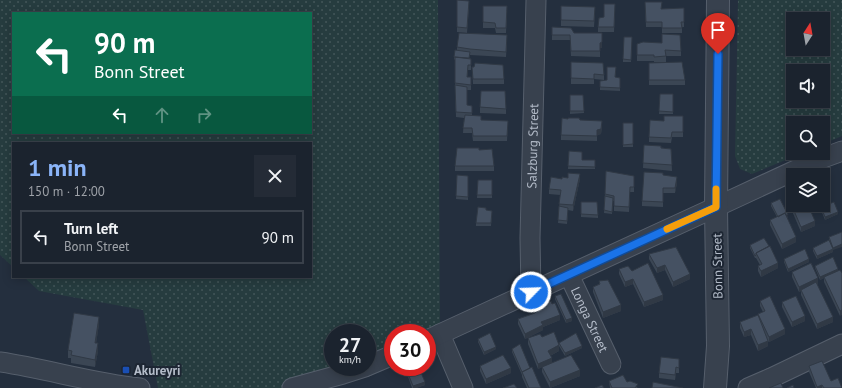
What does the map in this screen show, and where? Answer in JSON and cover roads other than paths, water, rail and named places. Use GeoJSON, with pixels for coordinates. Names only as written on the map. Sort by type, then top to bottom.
{"type":"FeatureCollection","features":[{"type":"Feature","properties":{"kind":"street","name":"Salzburg Street"},"geometry":{"type":"LineString","coordinates":[[531,292],[530,238],[536,0]]}},
{"type":"Feature","properties":{"kind":"street","name":"Bonn Street"},"geometry":{"type":"LineString","coordinates":[[715,388],[718,346],[716,207],[718,0]]}},
{"type":"Feature","properties":{"kind":"street"},"geometry":{"type":"LineString","coordinates":[[436,336],[815,161],[842,150]]}},
{"type":"Feature","properties":{"kind":"street","name":"Longa Street"},"geometry":{"type":"LineString","coordinates":[[569,275],[611,364]]}},
{"type":"Feature","properties":{"kind":"street"},"geometry":{"type":"LineString","coordinates":[[436,341],[463,388]]}},
{"type":"Feature","properties":{"kind":"street"},"geometry":{"type":"LineString","coordinates":[[748,388],[842,344]]}},
{"type":"Feature","properties":{"kind":"street"},"geometry":{"type":"LineString","coordinates":[[0,362],[31,367],[93,381],[140,388]]}},
{"type":"Feature","properties":{"kind":"street"},"geometry":{"type":"LineString","coordinates":[[292,388],[336,376]]}},
{"type":"Feature","properties":{"kind":"place","name":"Akureyri"},"geometry":{"type":"Point","coordinates":[126,370]}}]}
